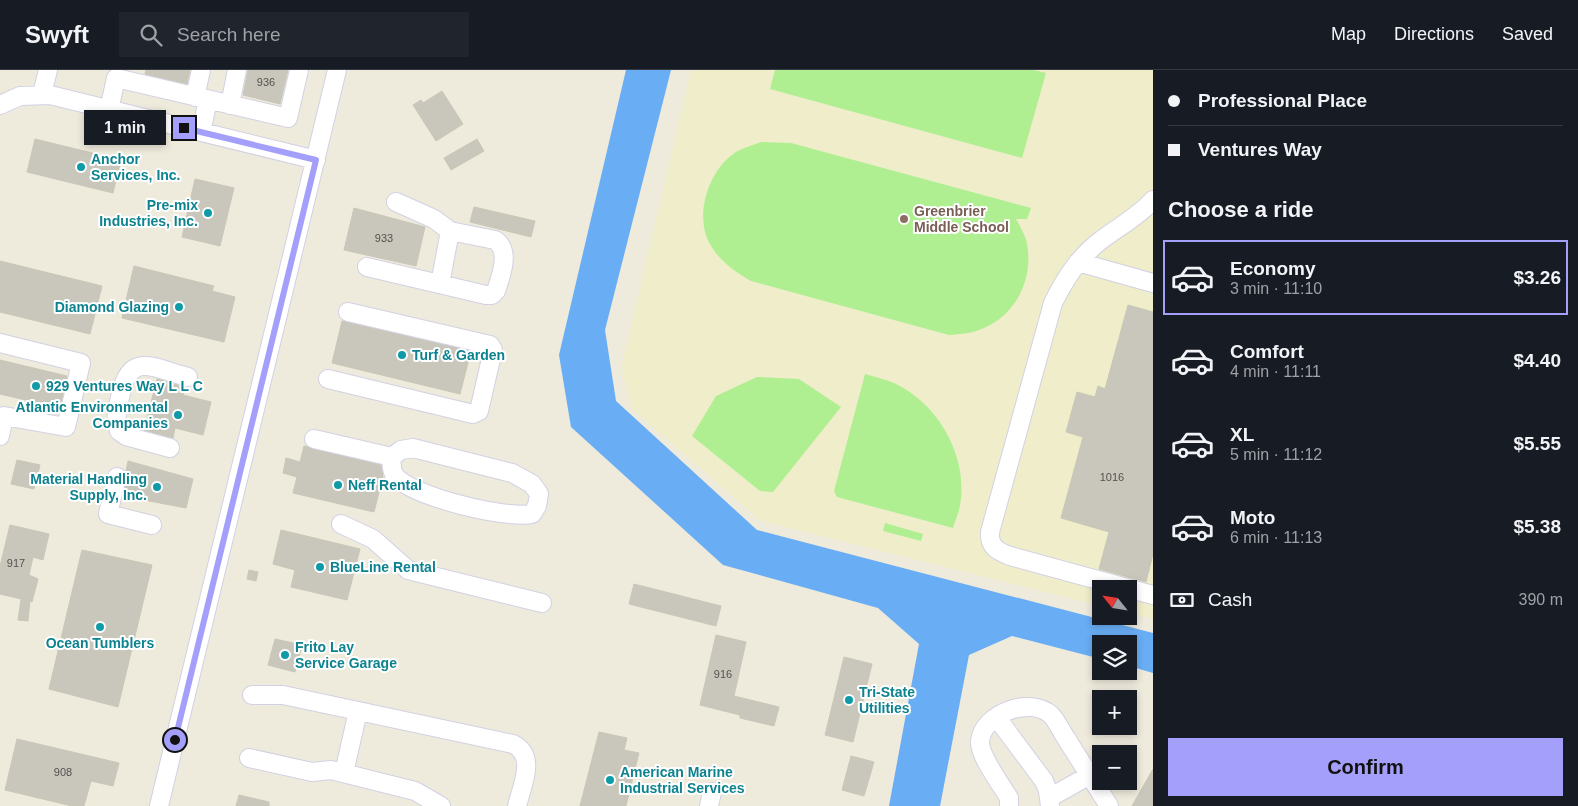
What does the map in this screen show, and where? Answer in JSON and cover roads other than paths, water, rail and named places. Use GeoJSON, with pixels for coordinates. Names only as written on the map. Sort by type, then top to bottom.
{"type":"FeatureCollection","features":[{"type":"Feature","properties":{"kind":"street"},"geometry":{"type":"LineString","coordinates":[[42,94],[48,70]]}},
{"type":"Feature","properties":{"kind":"street"},"geometry":{"type":"LineString","coordinates":[[201,70],[201,132]]}},
{"type":"Feature","properties":{"kind":"street"},"geometry":{"type":"LineString","coordinates":[[230,105],[237,70]]}},
{"type":"Feature","properties":{"kind":"street"},"geometry":{"type":"LineString","coordinates":[[110,110],[111,74],[136,76],[202,98],[288,118],[299,70]]}},
{"type":"Feature","properties":{"kind":"street"},"geometry":{"type":"LineString","coordinates":[[159,806],[337,70]]}},
{"type":"Feature","properties":{"kind":"street"},"geometry":{"type":"LineString","coordinates":[[0,105],[20,96],[42,94],[316,160]]}},
{"type":"Feature","properties":{"kind":"street"},"geometry":{"type":"LineString","coordinates":[[1153,200],[1139,213],[1100,241],[1078,262],[1065,280],[1054,303],[990,532],[990,540],[998,552],[1153,595]]}},
{"type":"Feature","properties":{"kind":"street"},"geometry":{"type":"LineString","coordinates":[[367,267],[492,295],[498,285],[505,253],[501,243],[495,240],[450,231],[434,219],[396,202]]}},
{"type":"Feature","properties":{"kind":"street"},"geometry":{"type":"LineString","coordinates":[[440,284],[450,231]]}},
{"type":"Feature","properties":{"kind":"street"},"geometry":{"type":"LineString","coordinates":[[1078,262],[1153,283]]}},
{"type":"Feature","properties":{"kind":"street"},"geometry":{"type":"LineString","coordinates":[[328,379],[473,414],[479,411],[493,350],[490,345],[348,312]]}},
{"type":"Feature","properties":{"kind":"street"},"geometry":{"type":"LineString","coordinates":[[0,343],[81,362],[66,428],[4,416],[0,436]]}},
{"type":"Feature","properties":{"kind":"street"},"geometry":{"type":"LineString","coordinates":[[170,448],[126,436],[119,431],[116,413],[124,380],[128,372],[135,367],[143,366],[188,377]]}},
{"type":"Feature","properties":{"kind":"street"},"geometry":{"type":"LineString","coordinates":[[314,439],[392,457]]}},
{"type":"Feature","properties":{"kind":"street"},"geometry":{"type":"LineString","coordinates":[[413,448],[512,473],[532,484],[539,494],[537,506],[532,514],[504,515],[416,490],[395,476],[391,467],[392,457],[401,450],[413,448]]}},
{"type":"Feature","properties":{"kind":"street"},"geometry":{"type":"LineString","coordinates":[[117,477],[108,514],[152,525]]}},
{"type":"Feature","properties":{"kind":"street"},"geometry":{"type":"LineString","coordinates":[[341,524],[374,539],[408,570],[542,603]]}},
{"type":"Feature","properties":{"kind":"street"},"geometry":{"type":"LineString","coordinates":[[253,688],[513,744],[522,749],[527,756],[527,767],[517,806]]}},
{"type":"Feature","properties":{"kind":"street"},"geometry":{"type":"LineString","coordinates":[[1009,806],[1009,798],[982,752],[980,741],[983,732],[997,718],[1021,706],[1035,706],[1051,715],[1109,806]]}},
{"type":"Feature","properties":{"kind":"street"},"geometry":{"type":"LineString","coordinates":[[344,773],[358,711]]}},
{"type":"Feature","properties":{"kind":"street"},"geometry":{"type":"LineString","coordinates":[[997,718],[1044,781],[1050,802],[1090,775]]}},
{"type":"Feature","properties":{"kind":"street"},"geometry":{"type":"LineString","coordinates":[[249,758],[312,772],[331,770],[415,790],[441,806]]}},
{"type":"Feature","properties":{"kind":"water"},"geometry":{"type":"Polygon","coordinates":[[[626,70],[671,70],[605,330],[616,401],[757,530],[1092,617],[1092,625],[1122,625],[1153,633],[1153,673],[1137,668],[1137,635],[1092,635],[1092,657],[1012,636],[969,655],[940,806],[889,806],[919,644],[878,608],[723,565],[571,427],[559,355],[626,70]]]}},
{"type":"Feature","properties":{"kind":"place","name":"Anchor Services, Inc."},"geometry":{"type":"Point","coordinates":[81,167]}},
{"type":"Feature","properties":{"kind":"place","name":"Pre-mix Industries, Inc."},"geometry":{"type":"Point","coordinates":[208,213]}},
{"type":"Feature","properties":{"kind":"place","name":"Greenbrier Middle School"},"geometry":{"type":"Point","coordinates":[904,219]}},
{"type":"Feature","properties":{"kind":"place","name":"Diamond Glazing"},"geometry":{"type":"Point","coordinates":[179,307]}},
{"type":"Feature","properties":{"kind":"place","name":"Turf & Garden"},"geometry":{"type":"Point","coordinates":[402,355]}},
{"type":"Feature","properties":{"kind":"place","name":"929 Ventures Way L L C"},"geometry":{"type":"Point","coordinates":[36,386]}},
{"type":"Feature","properties":{"kind":"place","name":"Atlantic Environmental Companies"},"geometry":{"type":"Point","coordinates":[178,415]}},
{"type":"Feature","properties":{"kind":"place","name":"Neff Rental"},"geometry":{"type":"Point","coordinates":[338,485]}},
{"type":"Feature","properties":{"kind":"place","name":"Material Handling Supply, Inc."},"geometry":{"type":"Point","coordinates":[157,487]}},
{"type":"Feature","properties":{"kind":"place","name":"BlueLine Rental"},"geometry":{"type":"Point","coordinates":[320,567]}},
{"type":"Feature","properties":{"kind":"place","name":"Ocean Tumblers"},"geometry":{"type":"Point","coordinates":[100,627]}},
{"type":"Feature","properties":{"kind":"place","name":"Frito Lay Service Garage"},"geometry":{"type":"Point","coordinates":[285,655]}},
{"type":"Feature","properties":{"kind":"place","name":"Tri-State Utilities"},"geometry":{"type":"Point","coordinates":[849,700]}},
{"type":"Feature","properties":{"kind":"place","name":"American Marine Industrial Services"},"geometry":{"type":"Point","coordinates":[610,780]}}]}
